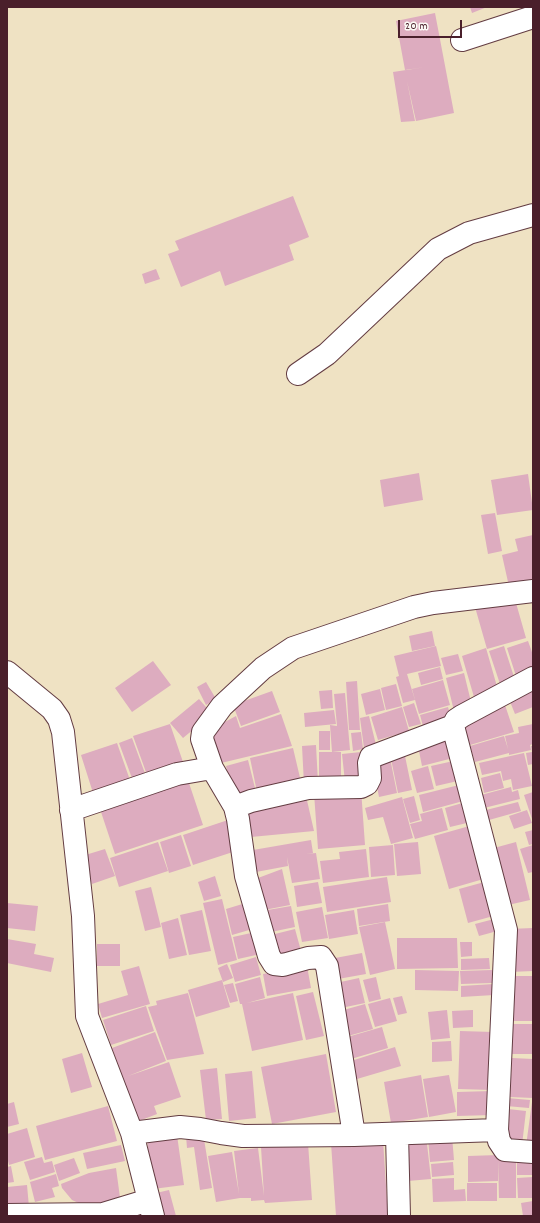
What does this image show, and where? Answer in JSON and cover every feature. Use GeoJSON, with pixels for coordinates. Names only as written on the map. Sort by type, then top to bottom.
{"type":"FeatureCollection","features":[{"type":"Feature","properties":{"kind":"street"},"geometry":{"type":"LineString","coordinates":[[462,40],[533,17]]}},
{"type":"Feature","properties":{"kind":"street"},"geometry":{"type":"LineString","coordinates":[[298,374],[327,354],[438,249],[469,233],[533,215]]}},
{"type":"Feature","properties":{"kind":"street"},"geometry":{"type":"LineString","coordinates":[[354,1135],[327,966],[320,957],[308,958],[283,965],[274,964],[269,956],[246,876],[241,837],[235,807],[212,768],[202,739],[203,732],[222,706],[262,668],[293,648],[414,607],[433,603],[533,591]]}},
{"type":"Feature","properties":{"kind":"street"},"geometry":{"type":"LineString","coordinates":[[7,672],[52,709],[59,719],[63,732],[84,916],[87,1016],[132,1132],[151,1208],[103,1214],[7,1215]]}},
{"type":"Feature","properties":{"kind":"street"},"geometry":{"type":"LineString","coordinates":[[533,678],[462,716],[456,720],[454,726],[506,930],[497,1130],[499,1141],[505,1150],[533,1152]]}},
{"type":"Feature","properties":{"kind":"street"},"geometry":{"type":"LineString","coordinates":[[235,807],[251,801],[308,788],[361,787],[367,784],[370,778],[369,763],[371,757],[454,726]]}},
{"type":"Feature","properties":{"kind":"street"},"geometry":{"type":"LineString","coordinates":[[71,810],[177,774],[212,768]]}},
{"type":"Feature","properties":{"kind":"street"},"geometry":{"type":"LineString","coordinates":[[132,1132],[200,1128],[220,1134],[243,1136],[397,1134],[497,1130]]}},
{"type":"Feature","properties":{"kind":"street"},"geometry":{"type":"LineString","coordinates":[[397,1134],[399,1216]]}},
{"type":"Feature","properties":{"kind":"building"},"geometry":{"type":"Polygon","coordinates":[[[470,7],[487,7],[472,13],[470,7]]]}},
{"type":"Feature","properties":{"kind":"building"},"geometry":{"type":"Polygon","coordinates":[[[435,13],[454,113],[416,121],[407,81],[415,121],[401,122],[393,72],[426,67],[405,70],[396,21],[435,13]]]}},
{"type":"Feature","properties":{"kind":"building"},"geometry":{"type":"Polygon","coordinates":[[[293,196],[309,237],[289,245],[294,260],[225,286],[220,271],[181,287],[168,254],[179,250],[175,241],[293,196]]]}},
{"type":"Feature","properties":{"kind":"building"},"geometry":{"type":"Polygon","coordinates":[[[156,269],[160,279],[145,284],[142,274],[156,269]]]}},
{"type":"Feature","properties":{"kind":"building"},"geometry":{"type":"Polygon","coordinates":[[[419,473],[423,500],[384,507],[380,480],[419,473]]]}},
{"type":"Feature","properties":{"kind":"building"},"geometry":{"type":"Polygon","coordinates":[[[528,474],[533,510],[497,515],[491,480],[528,474]]]}},
{"type":"Feature","properties":{"kind":"building"},"geometry":{"type":"Polygon","coordinates":[[[495,513],[502,551],[488,554],[481,515],[495,513]]]}},
{"type":"Feature","properties":{"kind":"building"},"geometry":{"type":"Polygon","coordinates":[[[533,535],[533,585],[510,591],[502,555],[518,551],[515,539],[533,535]]]}},
{"type":"Feature","properties":{"kind":"building"},"geometry":{"type":"Polygon","coordinates":[[[514,596],[526,638],[487,649],[475,607],[514,596]]]}},
{"type":"Feature","properties":{"kind":"building"},"geometry":{"type":"Polygon","coordinates":[[[432,631],[435,646],[412,651],[409,636],[432,631]]]}},
{"type":"Feature","properties":{"kind":"building"},"geometry":{"type":"Polygon","coordinates":[[[528,641],[533,655],[533,670],[516,676],[507,648],[528,641]]]}},
{"type":"Feature","properties":{"kind":"building"},"geometry":{"type":"Polygon","coordinates":[[[436,646],[441,666],[407,674],[415,700],[403,703],[396,677],[399,676],[394,656],[436,646]]]}},
{"type":"Feature","properties":{"kind":"building"},"geometry":{"type":"Polygon","coordinates":[[[504,646],[515,680],[500,684],[489,651],[504,646]]]}},
{"type":"Feature","properties":{"kind":"building"},"geometry":{"type":"Polygon","coordinates":[[[486,648],[498,690],[474,697],[462,656],[486,648]]]}},
{"type":"Feature","properties":{"kind":"building"},"geometry":{"type":"Polygon","coordinates":[[[458,654],[463,671],[446,675],[441,658],[458,654]]]}},
{"type":"Feature","properties":{"kind":"building"},"geometry":{"type":"Polygon","coordinates":[[[153,661],[171,685],[132,712],[115,688],[153,661]]]}},
{"type":"Feature","properties":{"kind":"building"},"geometry":{"type":"Polygon","coordinates":[[[440,667],[443,679],[421,685],[418,673],[440,667]]]}},
{"type":"Feature","properties":{"kind":"building"},"geometry":{"type":"Polygon","coordinates":[[[464,673],[472,706],[454,711],[446,678],[464,673]]]}},
{"type":"Feature","properties":{"kind":"building"},"geometry":{"type":"Polygon","coordinates":[[[443,680],[450,705],[419,714],[412,689],[443,680]]]}},
{"type":"Feature","properties":{"kind":"building"},"geometry":{"type":"Polygon","coordinates":[[[357,681],[360,730],[349,730],[346,682],[357,681]]]}},
{"type":"Feature","properties":{"kind":"building"},"geometry":{"type":"Polygon","coordinates":[[[206,682],[216,699],[206,705],[197,687],[206,682]]]}},
{"type":"Feature","properties":{"kind":"building"},"geometry":{"type":"Polygon","coordinates":[[[396,684],[402,706],[386,710],[381,688],[396,684]]]}},
{"type":"Feature","properties":{"kind":"building"},"geometry":{"type":"Polygon","coordinates":[[[533,684],[533,707],[515,714],[507,694],[533,684]]]}},
{"type":"Feature","properties":{"kind":"building"},"geometry":{"type":"Polygon","coordinates":[[[380,689],[385,710],[366,715],[361,694],[380,689]]]}},
{"type":"Feature","properties":{"kind":"building"},"geometry":{"type":"Polygon","coordinates":[[[332,690],[333,708],[321,709],[319,691],[332,690]]]}},
{"type":"Feature","properties":{"kind":"building"},"geometry":{"type":"Polygon","coordinates":[[[272,691],[280,712],[241,726],[233,705],[272,691]]]}},
{"type":"Feature","properties":{"kind":"building"},"geometry":{"type":"Polygon","coordinates":[[[345,693],[350,750],[332,752],[330,725],[337,726],[334,694],[345,693]]]}},
{"type":"Feature","properties":{"kind":"building"},"geometry":{"type":"Polygon","coordinates":[[[199,699],[212,714],[183,738],[170,723],[199,699]]]}},
{"type":"Feature","properties":{"kind":"building"},"geometry":{"type":"Polygon","coordinates":[[[504,702],[514,732],[470,745],[462,722],[504,702]]]}},
{"type":"Feature","properties":{"kind":"building"},"geometry":{"type":"Polygon","coordinates":[[[414,703],[421,724],[409,727],[403,707],[414,703]]]}},
{"type":"Feature","properties":{"kind":"building"},"geometry":{"type":"Polygon","coordinates":[[[402,707],[409,731],[378,740],[371,717],[402,707]]]}},
{"type":"Feature","properties":{"kind":"building"},"geometry":{"type":"Polygon","coordinates":[[[448,707],[451,718],[423,726],[420,715],[448,707]]]}},
{"type":"Feature","properties":{"kind":"building"},"geometry":{"type":"Polygon","coordinates":[[[334,710],[336,724],[305,727],[304,713],[334,710]]]}},
{"type":"Feature","properties":{"kind":"building"},"geometry":{"type":"Polygon","coordinates":[[[281,714],[292,746],[221,763],[208,731],[236,716],[240,728],[281,714]]]}},
{"type":"Feature","properties":{"kind":"building"},"geometry":{"type":"Polygon","coordinates":[[[369,716],[376,745],[364,748],[360,718],[369,716]]]}},
{"type":"Feature","properties":{"kind":"building"},"geometry":{"type":"Polygon","coordinates":[[[170,724],[183,762],[147,775],[133,736],[170,724]]]}},
{"type":"Feature","properties":{"kind":"building"},"geometry":{"type":"Polygon","coordinates":[[[533,724],[533,744],[530,745],[531,750],[509,755],[509,753],[475,762],[470,746],[504,736],[508,749],[505,736],[519,733],[518,727],[533,724]]]}},
{"type":"Feature","properties":{"kind":"building"},"geometry":{"type":"Polygon","coordinates":[[[450,730],[457,757],[422,766],[417,741],[450,730]]]}},
{"type":"Feature","properties":{"kind":"building"},"geometry":{"type":"Polygon","coordinates":[[[319,731],[330,731],[330,750],[319,750],[319,731]]]}},
{"type":"Feature","properties":{"kind":"building"},"geometry":{"type":"Polygon","coordinates":[[[361,732],[363,749],[353,751],[351,733],[361,732]]]}},
{"type":"Feature","properties":{"kind":"building"},"geometry":{"type":"Polygon","coordinates":[[[132,738],[146,776],[133,781],[119,743],[132,738]]]}},
{"type":"Feature","properties":{"kind":"building"},"geometry":{"type":"Polygon","coordinates":[[[117,743],[131,783],[94,796],[81,755],[117,743]]]}},
{"type":"Feature","properties":{"kind":"building"},"geometry":{"type":"Polygon","coordinates":[[[316,745],[318,783],[304,784],[302,746],[316,745]]]}},
{"type":"Feature","properties":{"kind":"building"},"geometry":{"type":"Polygon","coordinates":[[[531,746],[533,746],[533,764],[528,765],[526,753],[532,752],[531,746]]]}},
{"type":"Feature","properties":{"kind":"building"},"geometry":{"type":"Polygon","coordinates":[[[293,748],[301,782],[257,792],[250,758],[293,748]]]}},
{"type":"Feature","properties":{"kind":"building"},"geometry":{"type":"Polygon","coordinates":[[[319,752],[341,752],[341,783],[319,783],[319,752]]]}},
{"type":"Feature","properties":{"kind":"building"},"geometry":{"type":"Polygon","coordinates":[[[361,752],[364,780],[345,782],[342,754],[361,752]]]}},
{"type":"Feature","properties":{"kind":"building"},"geometry":{"type":"Polygon","coordinates":[[[524,753],[532,786],[513,790],[511,779],[503,781],[501,771],[482,775],[479,763],[524,753]]]}},
{"type":"Feature","properties":{"kind":"building"},"geometry":{"type":"Polygon","coordinates":[[[405,756],[412,790],[398,793],[391,759],[405,756]]]}},
{"type":"Feature","properties":{"kind":"building"},"geometry":{"type":"Polygon","coordinates":[[[390,758],[397,793],[379,797],[372,761],[390,758]]]}},
{"type":"Feature","properties":{"kind":"building"},"geometry":{"type":"Polygon","coordinates":[[[248,760],[256,792],[234,797],[226,766],[248,760]]]}},
{"type":"Feature","properties":{"kind":"building"},"geometry":{"type":"Polygon","coordinates":[[[458,760],[462,780],[436,786],[431,766],[458,760]]]}},
{"type":"Feature","properties":{"kind":"building"},"geometry":{"type":"Polygon","coordinates":[[[428,766],[434,789],[417,793],[411,771],[428,766]]]}},
{"type":"Feature","properties":{"kind":"building"},"geometry":{"type":"Polygon","coordinates":[[[500,773],[504,788],[484,793],[481,778],[500,773]]]}},
{"type":"Feature","properties":{"kind":"building"},"geometry":{"type":"Polygon","coordinates":[[[188,780],[203,825],[115,854],[100,809],[188,780]]]}},
{"type":"Feature","properties":{"kind":"building"},"geometry":{"type":"Polygon","coordinates":[[[463,784],[467,800],[423,812],[419,795],[463,784]]]}},
{"type":"Feature","properties":{"kind":"building"},"geometry":{"type":"Polygon","coordinates":[[[511,787],[512,792],[518,790],[520,799],[484,808],[481,795],[511,787]]]}},
{"type":"Feature","properties":{"kind":"building"},"geometry":{"type":"Polygon","coordinates":[[[361,789],[365,845],[318,849],[314,793],[361,789]]]}},
{"type":"Feature","properties":{"kind":"building"},"geometry":{"type":"Polygon","coordinates":[[[533,792],[533,822],[524,795],[533,792]]]}},
{"type":"Feature","properties":{"kind":"building"},"geometry":{"type":"Polygon","coordinates":[[[306,796],[314,831],[251,837],[244,806],[306,796]]]}},
{"type":"Feature","properties":{"kind":"building"},"geometry":{"type":"Polygon","coordinates":[[[414,796],[420,820],[410,823],[403,799],[414,796]]]}},
{"type":"Feature","properties":{"kind":"building"},"geometry":{"type":"Polygon","coordinates":[[[402,797],[413,838],[391,844],[383,817],[368,820],[365,808],[402,797]]]}},
{"type":"Feature","properties":{"kind":"building"},"geometry":{"type":"Polygon","coordinates":[[[466,802],[471,822],[450,827],[445,808],[466,802]]]}},
{"type":"Feature","properties":{"kind":"building"},"geometry":{"type":"Polygon","coordinates":[[[518,802],[521,811],[489,820],[486,810],[518,802]]]}},
{"type":"Feature","properties":{"kind":"building"},"geometry":{"type":"Polygon","coordinates":[[[442,808],[448,830],[415,839],[410,824],[422,821],[420,814],[442,808]]]}},
{"type":"Feature","properties":{"kind":"building"},"geometry":{"type":"Polygon","coordinates":[[[527,810],[532,823],[514,829],[509,816],[527,810]]]}},
{"type":"Feature","properties":{"kind":"building"},"geometry":{"type":"Polygon","coordinates":[[[228,820],[239,850],[193,865],[183,835],[228,820]]]}},
{"type":"Feature","properties":{"kind":"building"},"geometry":{"type":"Polygon","coordinates":[[[473,825],[487,878],[449,889],[434,836],[473,825]]]}},
{"type":"Feature","properties":{"kind":"building"},"geometry":{"type":"Polygon","coordinates":[[[533,830],[533,844],[529,845],[525,832],[533,830]]]}},
{"type":"Feature","properties":{"kind":"building"},"geometry":{"type":"Polygon","coordinates":[[[181,835],[191,866],[169,873],[160,842],[181,835]]]}},
{"type":"Feature","properties":{"kind":"building"},"geometry":{"type":"Polygon","coordinates":[[[311,840],[313,853],[306,854],[316,853],[320,879],[292,883],[287,857],[288,866],[256,872],[253,850],[311,840]]]}},
{"type":"Feature","properties":{"kind":"building"},"geometry":{"type":"Polygon","coordinates":[[[158,842],[168,871],[119,887],[110,858],[158,842]]]}},
{"type":"Feature","properties":{"kind":"building"},"geometry":{"type":"Polygon","coordinates":[[[418,842],[421,874],[397,876],[394,844],[418,842]]]}},
{"type":"Feature","properties":{"kind":"building"},"geometry":{"type":"Polygon","coordinates":[[[516,842],[530,900],[508,905],[494,848],[516,842]]]}},
{"type":"Feature","properties":{"kind":"building"},"geometry":{"type":"Polygon","coordinates":[[[393,845],[395,875],[371,877],[369,847],[393,845]]]}},
{"type":"Feature","properties":{"kind":"building"},"geometry":{"type":"Polygon","coordinates":[[[533,845],[533,872],[528,873],[520,849],[533,845]]]}},
{"type":"Feature","properties":{"kind":"building"},"geometry":{"type":"Polygon","coordinates":[[[105,849],[115,876],[92,884],[82,856],[105,849]]]}},
{"type":"Feature","properties":{"kind":"building"},"geometry":{"type":"Polygon","coordinates":[[[366,849],[369,877],[323,883],[320,861],[340,859],[339,852],[366,849]]]}},
{"type":"Feature","properties":{"kind":"building"},"geometry":{"type":"Polygon","coordinates":[[[282,869],[290,905],[259,911],[250,881],[282,869]]]}},
{"type":"Feature","properties":{"kind":"building"},"geometry":{"type":"Polygon","coordinates":[[[215,876],[221,896],[204,901],[198,882],[215,876]]]}},
{"type":"Feature","properties":{"kind":"building"},"geometry":{"type":"Polygon","coordinates":[[[387,877],[391,902],[327,912],[323,887],[387,877]]]}},
{"type":"Feature","properties":{"kind":"building"},"geometry":{"type":"Polygon","coordinates":[[[488,881],[497,915],[468,923],[459,889],[488,881]]]}},
{"type":"Feature","properties":{"kind":"building"},"geometry":{"type":"Polygon","coordinates":[[[318,882],[322,903],[297,907],[294,886],[318,882]]]}},
{"type":"Feature","properties":{"kind":"building"},"geometry":{"type":"Polygon","coordinates":[[[151,887],[161,927],[145,931],[135,891],[151,887]]]}},
{"type":"Feature","properties":{"kind":"building"},"geometry":{"type":"Polygon","coordinates":[[[222,899],[237,960],[218,965],[203,903],[222,899]]]}},
{"type":"Feature","properties":{"kind":"building"},"geometry":{"type":"Polygon","coordinates":[[[249,902],[256,928],[232,935],[226,909],[249,902]]]}},
{"type":"Feature","properties":{"kind":"building"},"geometry":{"type":"Polygon","coordinates":[[[7,903],[38,906],[35,931],[7,928],[7,903]]]}},
{"type":"Feature","properties":{"kind":"building"},"geometry":{"type":"Polygon","coordinates":[[[388,904],[390,921],[359,926],[357,909],[388,904]]]}},
{"type":"Feature","properties":{"kind":"building"},"geometry":{"type":"Polygon","coordinates":[[[291,906],[295,927],[266,933],[262,911],[291,906]]]}},
{"type":"Feature","properties":{"kind":"building"},"geometry":{"type":"Polygon","coordinates":[[[322,907],[328,938],[302,942],[296,912],[322,907]]]}},
{"type":"Feature","properties":{"kind":"building"},"geometry":{"type":"Polygon","coordinates":[[[202,910],[211,951],[189,955],[180,915],[202,910]]]}},
{"type":"Feature","properties":{"kind":"building"},"geometry":{"type":"Polygon","coordinates":[[[354,910],[358,934],[329,939],[325,915],[354,910]]]}},
{"type":"Feature","properties":{"kind":"building"},"geometry":{"type":"Polygon","coordinates":[[[178,918],[187,955],[169,959],[161,923],[178,918]]]}},
{"type":"Feature","properties":{"kind":"building"},"geometry":{"type":"Polygon","coordinates":[[[498,918],[501,930],[479,936],[475,924],[498,918]]]}},
{"type":"Feature","properties":{"kind":"building"},"geometry":{"type":"Polygon","coordinates":[[[385,922],[395,969],[370,975],[359,927],[385,922]]]}},
{"type":"Feature","properties":{"kind":"building"},"geometry":{"type":"Polygon","coordinates":[[[533,928],[533,971],[510,972],[509,929],[533,928]]]}},
{"type":"Feature","properties":{"kind":"building"},"geometry":{"type":"Polygon","coordinates":[[[295,929],[301,951],[273,958],[267,936],[295,929]]]}},
{"type":"Feature","properties":{"kind":"building"},"geometry":{"type":"Polygon","coordinates":[[[260,931],[265,953],[238,959],[233,937],[260,931]]]}},
{"type":"Feature","properties":{"kind":"building"},"geometry":{"type":"Polygon","coordinates":[[[397,938],[457,938],[458,968],[397,969],[397,938]]]}},
{"type":"Feature","properties":{"kind":"building"},"geometry":{"type":"Polygon","coordinates":[[[7,939],[36,944],[34,954],[54,958],[51,972],[7,963],[7,939]]]}},
{"type":"Feature","properties":{"kind":"building"},"geometry":{"type":"Polygon","coordinates":[[[460,942],[472,942],[472,956],[461,957],[460,942]]]}},
{"type":"Feature","properties":{"kind":"building"},"geometry":{"type":"Polygon","coordinates":[[[97,944],[120,944],[120,966],[97,966],[97,944]]]}},
{"type":"Feature","properties":{"kind":"building"},"geometry":{"type":"Polygon","coordinates":[[[362,953],[366,974],[338,979],[335,958],[362,953]]]}},
{"type":"Feature","properties":{"kind":"building"},"geometry":{"type":"Polygon","coordinates":[[[256,957],[261,975],[235,982],[230,965],[256,957]]]}},
{"type":"Feature","properties":{"kind":"building"},"geometry":{"type":"Polygon","coordinates":[[[489,958],[490,969],[461,970],[461,959],[489,958]]]}},
{"type":"Feature","properties":{"kind":"building"},"geometry":{"type":"Polygon","coordinates":[[[227,964],[233,978],[223,982],[218,968],[227,964]]]}},
{"type":"Feature","properties":{"kind":"building"},"geometry":{"type":"Polygon","coordinates":[[[139,966],[150,1004],[102,1018],[98,1004],[128,995],[121,971],[139,966]]]}},
{"type":"Feature","properties":{"kind":"building"},"geometry":{"type":"Polygon","coordinates":[[[307,966],[311,988],[267,996],[263,974],[307,966]]]}},
{"type":"Feature","properties":{"kind":"building"},"geometry":{"type":"Polygon","coordinates":[[[415,970],[459,971],[458,991],[415,990],[415,970]]]}},
{"type":"Feature","properties":{"kind":"building"},"geometry":{"type":"Polygon","coordinates":[[[492,970],[492,983],[461,984],[460,971],[492,970]]]}},
{"type":"Feature","properties":{"kind":"building"},"geometry":{"type":"Polygon","coordinates":[[[512,976],[533,976],[533,1021],[513,1021],[512,976]]]}},
{"type":"Feature","properties":{"kind":"building"},"geometry":{"type":"Polygon","coordinates":[[[260,977],[265,998],[247,1003],[293,993],[303,1040],[252,1051],[242,1004],[240,1004],[235,984],[260,977]]]}},
{"type":"Feature","properties":{"kind":"building"},"geometry":{"type":"Polygon","coordinates":[[[376,977],[381,999],[369,1002],[363,980],[376,977]]]}},
{"type":"Feature","properties":{"kind":"building"},"geometry":{"type":"Polygon","coordinates":[[[359,978],[365,1003],[341,1008],[336,983],[359,978]]]}},
{"type":"Feature","properties":{"kind":"building"},"geometry":{"type":"Polygon","coordinates":[[[222,980],[230,1007],[196,1017],[188,990],[222,980]]]}},
{"type":"Feature","properties":{"kind":"building"},"geometry":{"type":"Polygon","coordinates":[[[233,983],[238,1001],[230,1003],[224,985],[233,983]]]}},
{"type":"Feature","properties":{"kind":"building"},"geometry":{"type":"Polygon","coordinates":[[[494,984],[494,995],[461,997],[461,986],[494,984]]]}},
{"type":"Feature","properties":{"kind":"building"},"geometry":{"type":"Polygon","coordinates":[[[313,992],[324,1036],[306,1040],[296,996],[313,992]]]}},
{"type":"Feature","properties":{"kind":"building"},"geometry":{"type":"Polygon","coordinates":[[[188,993],[204,1054],[167,1060],[148,1007],[157,1005],[156,1001],[188,993]]]}},
{"type":"Feature","properties":{"kind":"building"},"geometry":{"type":"Polygon","coordinates":[[[402,996],[407,1013],[398,1015],[393,998],[402,996]]]}},
{"type":"Feature","properties":{"kind":"building"},"geometry":{"type":"Polygon","coordinates":[[[390,998],[397,1021],[375,1027],[368,1004],[390,998]]]}},
{"type":"Feature","properties":{"kind":"building"},"geometry":{"type":"Polygon","coordinates":[[[365,1004],[373,1029],[348,1036],[340,1011],[365,1004]]]}},
{"type":"Feature","properties":{"kind":"building"},"geometry":{"type":"Polygon","coordinates":[[[146,1006],[154,1031],[111,1045],[103,1020],[146,1006]]]}},
{"type":"Feature","properties":{"kind":"building"},"geometry":{"type":"Polygon","coordinates":[[[447,1010],[450,1038],[431,1040],[428,1012],[447,1010]]]}},
{"type":"Feature","properties":{"kind":"building"},"geometry":{"type":"Polygon","coordinates":[[[473,1010],[473,1027],[453,1028],[452,1011],[473,1010]]]}},
{"type":"Feature","properties":{"kind":"building"},"geometry":{"type":"Polygon","coordinates":[[[509,1024],[533,1024],[533,1054],[510,1054],[509,1024]]]}},
{"type":"Feature","properties":{"kind":"building"},"geometry":{"type":"Polygon","coordinates":[[[382,1027],[388,1048],[351,1059],[344,1038],[382,1027]]]}},
{"type":"Feature","properties":{"kind":"building"},"geometry":{"type":"Polygon","coordinates":[[[460,1031],[493,1032],[492,1090],[458,1089],[460,1031]]]}},
{"type":"Feature","properties":{"kind":"building"},"geometry":{"type":"Polygon","coordinates":[[[155,1032],[166,1061],[128,1076],[169,1062],[181,1097],[154,1106],[157,1114],[139,1121],[112,1048],[155,1032]]]}},
{"type":"Feature","properties":{"kind":"building"},"geometry":{"type":"Polygon","coordinates":[[[451,1041],[452,1061],[432,1062],[432,1042],[451,1041]]]}},
{"type":"Feature","properties":{"kind":"building"},"geometry":{"type":"Polygon","coordinates":[[[395,1047],[401,1066],[357,1079],[351,1061],[395,1047]]]}},
{"type":"Feature","properties":{"kind":"building"},"geometry":{"type":"Polygon","coordinates":[[[82,1053],[92,1087],[71,1093],[62,1059],[82,1053]]]}},
{"type":"Feature","properties":{"kind":"building"},"geometry":{"type":"Polygon","coordinates":[[[326,1054],[336,1112],[272,1124],[261,1067],[326,1054]]]}},
{"type":"Feature","properties":{"kind":"building"},"geometry":{"type":"Polygon","coordinates":[[[512,1058],[533,1059],[533,1098],[510,1097],[512,1058]]]}},
{"type":"Feature","properties":{"kind":"building"},"geometry":{"type":"Polygon","coordinates":[[[217,1068],[222,1119],[206,1120],[200,1070],[217,1068]]]}},
{"type":"Feature","properties":{"kind":"building"},"geometry":{"type":"Polygon","coordinates":[[[252,1071],[256,1118],[229,1121],[225,1074],[252,1071]]]}},
{"type":"Feature","properties":{"kind":"building"},"geometry":{"type":"Polygon","coordinates":[[[421,1075],[428,1117],[391,1123],[384,1082],[421,1075]]]}},
{"type":"Feature","properties":{"kind":"building"},"geometry":{"type":"Polygon","coordinates":[[[449,1075],[456,1112],[429,1117],[423,1079],[449,1075]]]}},
{"type":"Feature","properties":{"kind":"building"},"geometry":{"type":"Polygon","coordinates":[[[492,1091],[492,1115],[457,1116],[457,1092],[492,1091]]]}},
{"type":"Feature","properties":{"kind":"building"},"geometry":{"type":"Polygon","coordinates":[[[507,1098],[530,1100],[529,1108],[506,1106],[507,1098]]]}},
{"type":"Feature","properties":{"kind":"building"},"geometry":{"type":"Polygon","coordinates":[[[14,1102],[19,1124],[7,1127],[7,1104],[14,1102]]]}},
{"type":"Feature","properties":{"kind":"building"},"geometry":{"type":"Polygon","coordinates":[[[533,1102],[533,1147],[526,1146],[533,1102]]]}},
{"type":"Feature","properties":{"kind":"building"},"geometry":{"type":"Polygon","coordinates":[[[108,1106],[117,1141],[45,1160],[36,1126],[108,1106]]]}},
{"type":"Feature","properties":{"kind":"building"},"geometry":{"type":"Polygon","coordinates":[[[508,1109],[526,1111],[522,1145],[504,1143],[508,1109]]]}},
{"type":"Feature","properties":{"kind":"building"},"geometry":{"type":"Polygon","coordinates":[[[27,1128],[35,1157],[9,1165],[7,1157],[7,1134],[27,1128]]]}},
{"type":"Feature","properties":{"kind":"building"},"geometry":{"type":"Polygon","coordinates":[[[203,1133],[212,1188],[200,1190],[194,1147],[187,1148],[186,1136],[203,1133]]]}},
{"type":"Feature","properties":{"kind":"building"},"geometry":{"type":"Polygon","coordinates":[[[177,1135],[184,1185],[153,1189],[147,1139],[177,1135]]]}},
{"type":"Feature","properties":{"kind":"building"},"geometry":{"type":"Polygon","coordinates":[[[426,1135],[431,1179],[408,1181],[404,1137],[426,1135]]]}},
{"type":"Feature","properties":{"kind":"building"},"geometry":{"type":"Polygon","coordinates":[[[452,1136],[454,1160],[430,1162],[428,1138],[452,1136]]]}},
{"type":"Feature","properties":{"kind":"building"},"geometry":{"type":"Polygon","coordinates":[[[383,1140],[388,1216],[336,1216],[331,1143],[383,1140]]]}},
{"type":"Feature","properties":{"kind":"building"},"geometry":{"type":"Polygon","coordinates":[[[308,1143],[312,1200],[265,1203],[264,1200],[251,1201],[251,1198],[240,1198],[216,1202],[208,1156],[232,1152],[239,1194],[234,1151],[258,1148],[264,1196],[261,1147],[308,1143]]]}},
{"type":"Feature","properties":{"kind":"building"},"geometry":{"type":"Polygon","coordinates":[[[121,1145],[125,1161],[87,1169],[83,1153],[121,1145]]]}},
{"type":"Feature","properties":{"kind":"building"},"geometry":{"type":"Polygon","coordinates":[[[498,1155],[498,1181],[468,1182],[468,1156],[498,1155]]]}},
{"type":"Feature","properties":{"kind":"building"},"geometry":{"type":"Polygon","coordinates":[[[42,1157],[44,1163],[52,1161],[55,1172],[30,1180],[24,1162],[42,1157]]]}},
{"type":"Feature","properties":{"kind":"building"},"geometry":{"type":"Polygon","coordinates":[[[74,1158],[80,1173],[59,1181],[54,1165],[74,1158]]]}},
{"type":"Feature","properties":{"kind":"building"},"geometry":{"type":"Polygon","coordinates":[[[498,1160],[516,1160],[516,1198],[499,1198],[498,1160]]]}},
{"type":"Feature","properties":{"kind":"building"},"geometry":{"type":"Polygon","coordinates":[[[517,1160],[533,1160],[533,1175],[517,1175],[517,1160]]]}},
{"type":"Feature","properties":{"kind":"building"},"geometry":{"type":"Polygon","coordinates":[[[453,1162],[454,1175],[432,1177],[431,1164],[453,1162]]]}},
{"type":"Feature","properties":{"kind":"building"},"geometry":{"type":"Polygon","coordinates":[[[11,1166],[14,1182],[7,1183],[7,1167],[11,1166]]]}},
{"type":"Feature","properties":{"kind":"building"},"geometry":{"type":"Polygon","coordinates":[[[116,1168],[121,1205],[85,1206],[72,1200],[62,1188],[61,1184],[89,1173],[116,1168]]]}},
{"type":"Feature","properties":{"kind":"building"},"geometry":{"type":"Polygon","coordinates":[[[56,1174],[59,1186],[52,1188],[55,1197],[35,1202],[30,1182],[56,1174]]]}},
{"type":"Feature","properties":{"kind":"building"},"geometry":{"type":"Polygon","coordinates":[[[533,1177],[533,1198],[518,1198],[517,1178],[533,1177]]]}},
{"type":"Feature","properties":{"kind":"building"},"geometry":{"type":"Polygon","coordinates":[[[454,1178],[454,1190],[465,1189],[466,1201],[433,1202],[432,1179],[454,1178]]]}},
{"type":"Feature","properties":{"kind":"building"},"geometry":{"type":"Polygon","coordinates":[[[467,1183],[497,1183],[497,1201],[467,1201],[467,1183]]]}},
{"type":"Feature","properties":{"kind":"building"},"geometry":{"type":"Polygon","coordinates":[[[27,1185],[29,1207],[7,1209],[7,1187],[27,1185]]]}},
{"type":"Feature","properties":{"kind":"building"},"geometry":{"type":"Polygon","coordinates":[[[169,1190],[176,1216],[157,1216],[152,1194],[169,1190]]]}},
{"type":"Feature","properties":{"kind":"building"},"geometry":{"type":"Polygon","coordinates":[[[533,1201],[533,1216],[523,1216],[521,1203],[533,1201]]]}}]}
